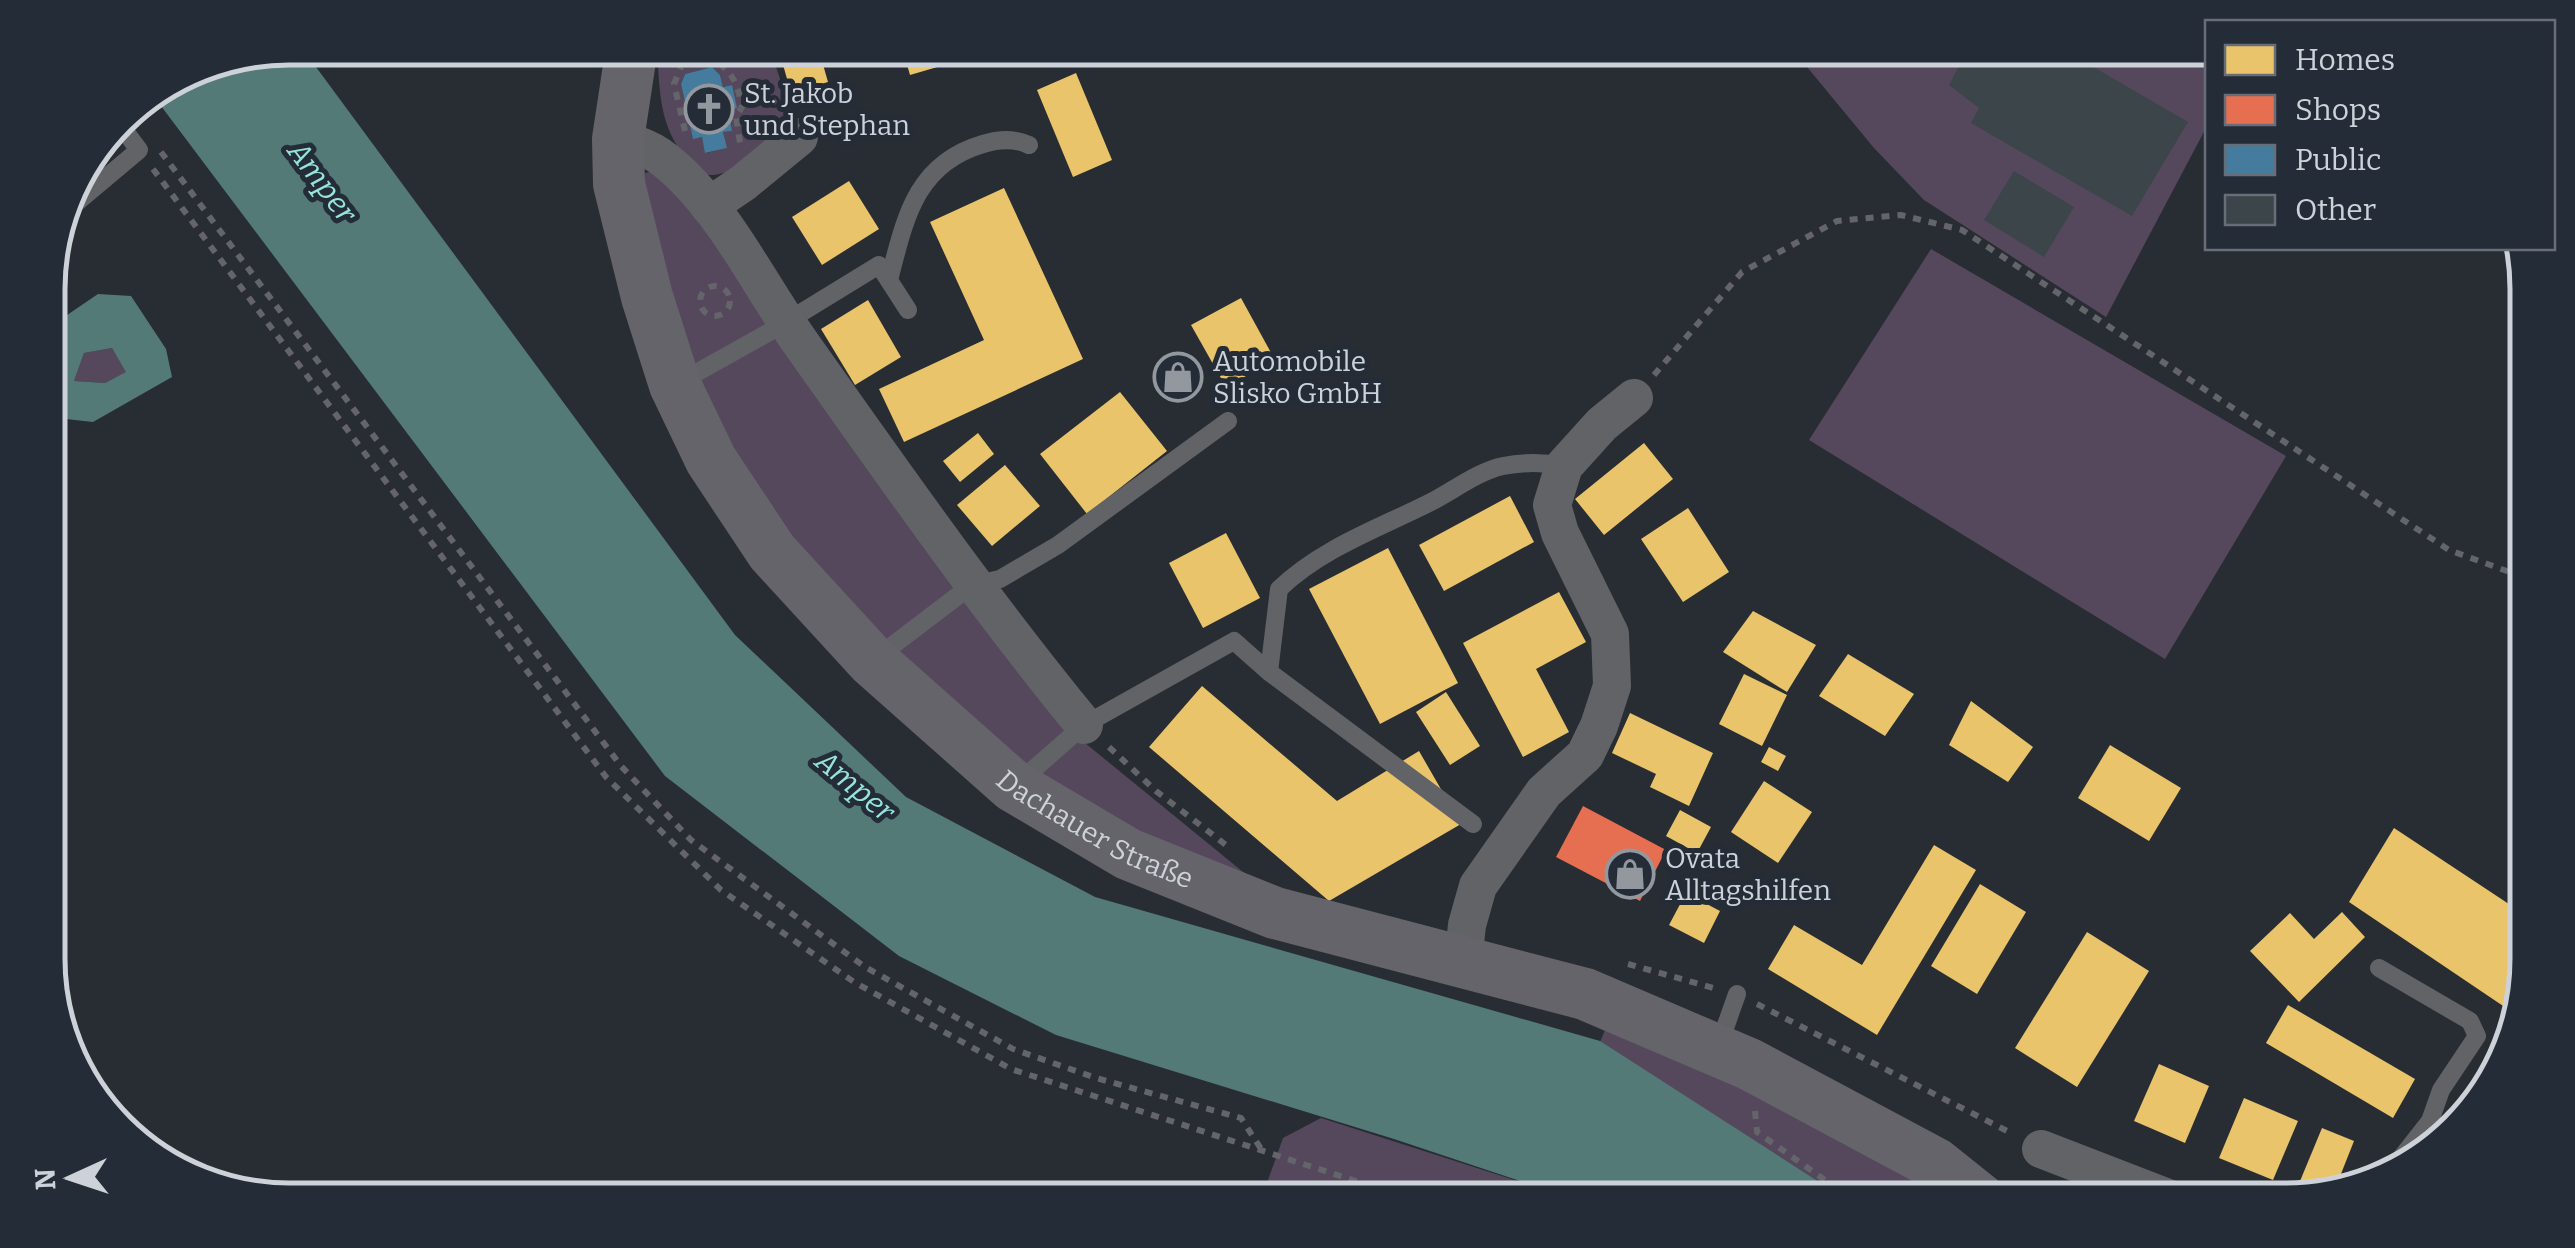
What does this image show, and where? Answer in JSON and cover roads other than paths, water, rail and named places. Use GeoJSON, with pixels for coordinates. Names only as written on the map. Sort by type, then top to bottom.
{"type":"FeatureCollection","features":[{"type":"Feature","properties":{"kind":"main road","name":"Dachauer Straße"},"geometry":{"type":"LineString","coordinates":[[629,65],[618,139],[619,184],[675,384],[711,460],[772,552],[872,661],[1014,786],[1128,854],[1275,913],[1584,994],[1733,1058],[1936,1164],[1960,1183]]}},
{"type":"Feature","properties":{"kind":"street"},"geometry":{"type":"LineString","coordinates":[[709,206],[799,137]]}},
{"type":"Feature","properties":{"kind":"street"},"geometry":{"type":"LineString","coordinates":[[618,139],[652,148],[709,206],[786,322],[972,584],[1084,725]]}},
{"type":"Feature","properties":{"kind":"street"},"geometry":{"type":"LineString","coordinates":[[1463,962],[1467,925],[1478,886],[1544,792],[1584,755],[1612,686],[1610,634],[1560,533],[1552,504],[1564,466],[1602,424],[1634,398]]}},
{"type":"Feature","properties":{"kind":"street"},"geometry":{"type":"LineString","coordinates":[[2041,1148],[2130,1183]]}},
{"type":"Feature","properties":{"kind":"lane"},"geometry":{"type":"LineString","coordinates":[[86,195],[146,145],[130,131]]}},
{"type":"Feature","properties":{"kind":"lane"},"geometry":{"type":"LineString","coordinates":[[889,280],[904,227],[931,170],[978,145],[1017,139],[1029,145]]}},
{"type":"Feature","properties":{"kind":"lane"},"geometry":{"type":"LineString","coordinates":[[675,384],[879,265],[908,310]]}},
{"type":"Feature","properties":{"kind":"lane"},"geometry":{"type":"LineString","coordinates":[[872,661],[972,584],[1000,579],[1058,544],[1228,422]]}},
{"type":"Feature","properties":{"kind":"lane"},"geometry":{"type":"LineString","coordinates":[[1269,672],[1279,589],[1293,576],[1358,534],[1386,525],[1498,467],[1539,462],[1564,466]]}},
{"type":"Feature","properties":{"kind":"lane"},"geometry":{"type":"LineString","coordinates":[[1014,786],[1084,725],[1234,641],[1269,672],[1473,824]]}},
{"type":"Feature","properties":{"kind":"lane"},"geometry":{"type":"LineString","coordinates":[[2379,968],[2470,1021],[2476,1036],[2442,1090],[2430,1121],[2411,1145]]}},
{"type":"Feature","properties":{"kind":"lane"},"geometry":{"type":"LineString","coordinates":[[1733,1058],[1737,994]]}},
{"type":"Feature","properties":{"kind":"water","name":"Amper"},"geometry":{"type":"Polygon","coordinates":[[[315,65],[735,635],[906,797],[1095,897],[1600,1041],[1821,1183],[1526,1183],[1056,1035],[899,956],[665,776],[161,105],[190,88],[245,69],[315,65]]]}},
{"type":"Feature","properties":{"kind":"water"},"geometry":{"type":"Polygon","coordinates":[[[98,294],[131,296],[166,349],[172,377],[93,422],[65,419],[65,316],[98,294]],[[112,348],[84,353],[74,381],[105,383],[126,372],[112,348]]]}},
{"type":"Feature","properties":{"kind":"place","name":"St. Jakob und Stephan"},"geometry":{"type":"Point","coordinates":[709,109]}},
{"type":"Feature","properties":{"kind":"place","name":"Automobile Slisko GmbH"},"geometry":{"type":"Point","coordinates":[1178,377]}},
{"type":"Feature","properties":{"kind":"place","name":"Ovata Alltagshilfen"},"geometry":{"type":"Point","coordinates":[1630,874]}}]}
